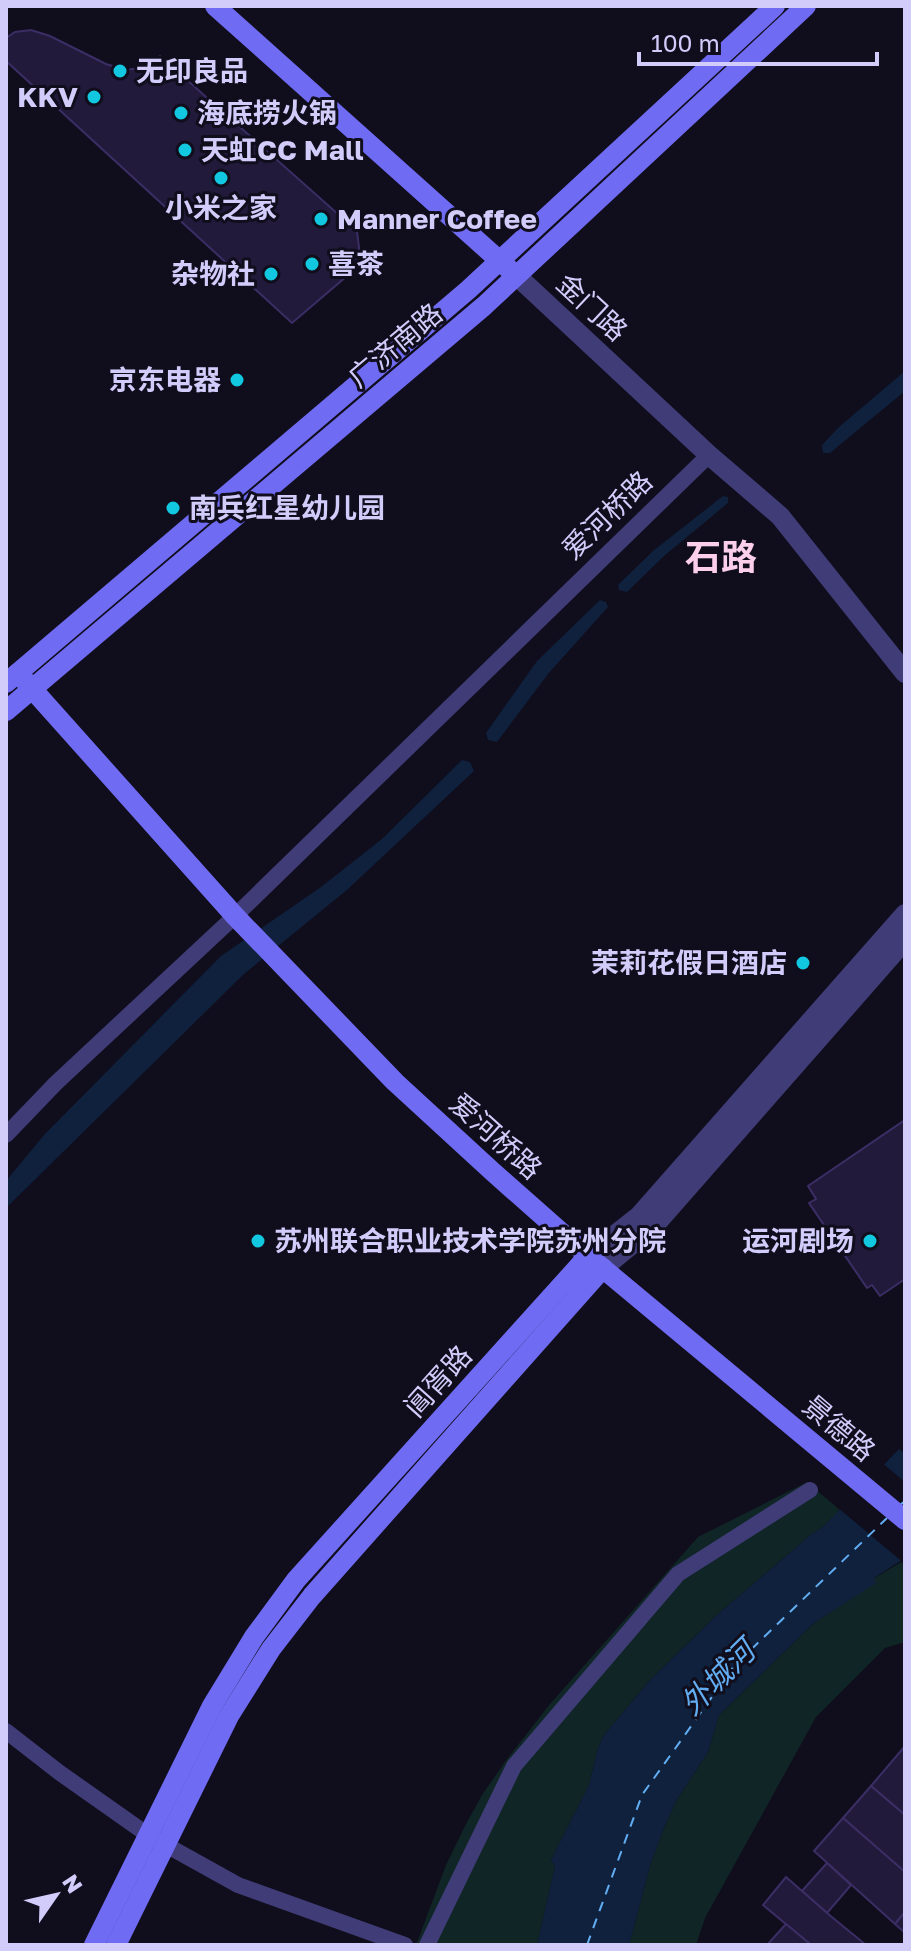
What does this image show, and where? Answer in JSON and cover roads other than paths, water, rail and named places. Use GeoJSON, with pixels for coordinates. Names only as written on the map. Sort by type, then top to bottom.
{"type":"FeatureCollection","features":[{"type":"Feature","properties":{"kind":"main road","name":"金门路"},"geometry":{"type":"LineString","coordinates":[[215,6],[517,276]]}},
{"type":"Feature","properties":{"kind":"main road","name":"广济南路"},"geometry":{"type":"LineString","coordinates":[[12,678],[468,290],[775,6]]}},
{"type":"Feature","properties":{"kind":"main road","name":"广济南路"},"geometry":{"type":"LineString","coordinates":[[6,711],[484,306],[806,6]]}},
{"type":"Feature","properties":{"kind":"main road","name":"爱河桥路"},"geometry":{"type":"LineString","coordinates":[[12,678],[32,689],[239,920],[395,1082],[482,1163],[737,1379]]}},
{"type":"Feature","properties":{"kind":"main road","name":"阊胥路"},"geometry":{"type":"LineString","coordinates":[[94,1945],[229,1716],[289,1624],[596,1262]]}},
{"type":"Feature","properties":{"kind":"main road","name":"景德路"},"geometry":{"type":"LineString","coordinates":[[737,1379],[905,1520]]}},
{"type":"Feature","properties":{"kind":"main road","name":"阊胥路"},"geometry":{"type":"LineString","coordinates":[[116,1945],[156,1840]]}},
{"type":"Feature","properties":{"kind":"street","name":"金门路"},"geometry":{"type":"LineString","coordinates":[[517,276],[709,455],[780,516],[905,673]]}},
{"type":"Feature","properties":{"kind":"street","name":"爱河桥路"},"geometry":{"type":"LineString","coordinates":[[6,1135],[56,1083],[239,920],[709,455]]}},
{"type":"Feature","properties":{"kind":"street","name":"阊胥路"},"geometry":{"type":"LineString","coordinates":[[596,1262],[905,914]]}},
{"type":"Feature","properties":{"kind":"street","name":"阊胥路"},"geometry":{"type":"LineString","coordinates":[[596,1262],[654,1226],[905,940]]}},
{"type":"Feature","properties":{"kind":"street"},"geometry":{"type":"LineString","coordinates":[[427,1945],[514,1766],[678,1574],[810,1490]]}},
{"type":"Feature","properties":{"kind":"street"},"geometry":{"type":"LineString","coordinates":[[6,1731],[156,1840],[238,1885],[405,1945]]}},
{"type":"Feature","properties":{"kind":"water"},"geometry":{"type":"Polygon","coordinates":[[[905,371],[905,391],[830,453],[823,453],[822,445],[839,427],[905,371]]]}},
{"type":"Feature","properties":{"kind":"water"},"geometry":{"type":"Polygon","coordinates":[[[723,496],[728,497],[728,503],[664,556],[627,592],[619,590],[618,585],[653,551],[723,496]]]}},
{"type":"Feature","properties":{"kind":"water"},"geometry":{"type":"Polygon","coordinates":[[[600,600],[606,602],[608,607],[548,674],[497,742],[488,740],[486,733],[537,661],[600,600]]]}},
{"type":"Feature","properties":{"kind":"water"},"geometry":{"type":"Polygon","coordinates":[[[462,760],[470,762],[474,771],[348,889],[244,974],[6,1208],[6,1181],[44,1135],[221,956],[321,887],[382,839],[462,760]]]}},
{"type":"Feature","properties":{"kind":"water","name":"外城河"},"geometry":{"type":"Polygon","coordinates":[[[899,1449],[903,1452],[905,1449],[905,1558],[874,1578],[876,1583],[814,1623],[719,1715],[708,1752],[676,1801],[663,1830],[629,1945],[537,1945],[555,1866],[551,1860],[589,1785],[604,1735],[650,1680],[718,1614],[823,1527],[899,1449]]]}},
{"type":"Feature","properties":{"kind":"place","name":"无印良品"},"geometry":{"type":"Point","coordinates":[120,71]}},
{"type":"Feature","properties":{"kind":"place","name":"KKV"},"geometry":{"type":"Point","coordinates":[94,97]}},
{"type":"Feature","properties":{"kind":"place","name":"海底捞火锅"},"geometry":{"type":"Point","coordinates":[181,113]}},
{"type":"Feature","properties":{"kind":"place","name":"天虹CC Mall"},"geometry":{"type":"Point","coordinates":[185,150]}},
{"type":"Feature","properties":{"kind":"place","name":"小米之家"},"geometry":{"type":"Point","coordinates":[221,178]}},
{"type":"Feature","properties":{"kind":"place","name":"Manner Coffee"},"geometry":{"type":"Point","coordinates":[321,219]}},
{"type":"Feature","properties":{"kind":"place","name":"喜茶"},"geometry":{"type":"Point","coordinates":[312,264]}},
{"type":"Feature","properties":{"kind":"place","name":"杂物社"},"geometry":{"type":"Point","coordinates":[271,274]}},
{"type":"Feature","properties":{"kind":"place","name":"京东电器"},"geometry":{"type":"Point","coordinates":[237,380]}},
{"type":"Feature","properties":{"kind":"place","name":"南兵红星幼儿园"},"geometry":{"type":"Point","coordinates":[173,508]}},
{"type":"Feature","properties":{"kind":"place","name":"茉莉花假日酒店"},"geometry":{"type":"Point","coordinates":[803,963]}},
{"type":"Feature","properties":{"kind":"place","name":"苏州联合职业技术学院苏州分院"},"geometry":{"type":"Point","coordinates":[258,1241]}},
{"type":"Feature","properties":{"kind":"place","name":"运河剧场"},"geometry":{"type":"Point","coordinates":[870,1241]}},
{"type":"Feature","properties":{"kind":"district","name":"石路"},"geometry":{"type":"Point","coordinates":[721,557]}}]}
